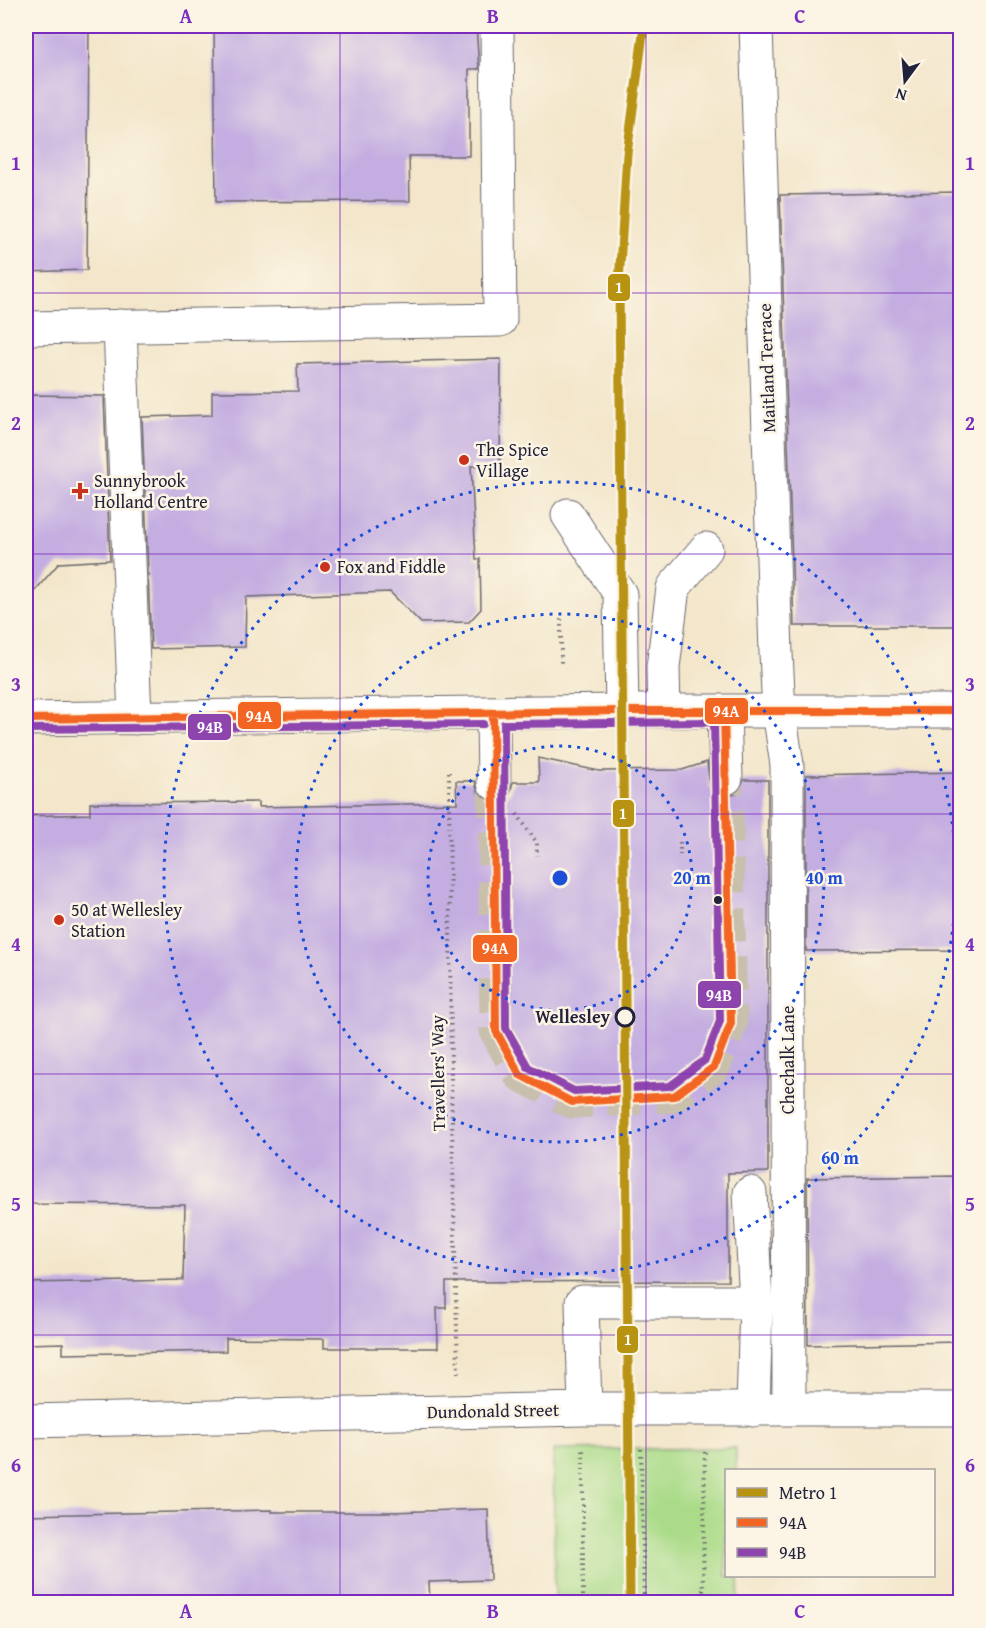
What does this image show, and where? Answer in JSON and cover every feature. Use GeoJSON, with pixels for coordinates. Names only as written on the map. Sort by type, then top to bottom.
{"type":"FeatureCollection","features":[{"type":"Feature","properties":{"kind":"street"},"geometry":{"type":"LineString","coordinates":[[26,328],[500,320],[497,26]]}},
{"type":"Feature","properties":{"kind":"street","name":"Maitland Terrace"},"geometry":{"type":"LineString","coordinates":[[756,26],[778,711]]}},
{"type":"Feature","properties":{"kind":"street"},"geometry":{"type":"LineString","coordinates":[[120,326],[135,718]]}},
{"type":"Feature","properties":{"kind":"street"},"geometry":{"type":"LineString","coordinates":[[568,515],[620,594],[622,711]]}},
{"type":"Feature","properties":{"kind":"street"},"geometry":{"type":"LineString","coordinates":[[664,711],[663,667],[673,588],[706,549]]}},
{"type":"Feature","properties":{"kind":"street"},"geometry":{"type":"LineString","coordinates":[[26,719],[622,711],[960,711]]}},
{"type":"Feature","properties":{"kind":"street"},"geometry":{"type":"LineString","coordinates":[[724,711],[726,778]]}},
{"type":"Feature","properties":{"kind":"street","name":"Chechalk Lane"},"geometry":{"type":"LineString","coordinates":[[778,711],[787,765],[789,1409]]}},
{"type":"Feature","properties":{"kind":"street"},"geometry":{"type":"LineString","coordinates":[[494,714],[504,796]]}},
{"type":"Feature","properties":{"kind":"street"},"geometry":{"type":"LineString","coordinates":[[750,1193],[756,1302],[753,1410]]}},
{"type":"Feature","properties":{"kind":"street"},"geometry":{"type":"LineString","coordinates":[[585,1409],[582,1302],[756,1302]]}},
{"type":"Feature","properties":{"kind":"street","name":"Dundonald Street"},"geometry":{"type":"LineString","coordinates":[[26,1420],[585,1409],[960,1409]]}},
{"type":"Feature","properties":{"kind":"path"},"geometry":{"type":"LineString","coordinates":[[561,619],[561,667]]}},
{"type":"Feature","properties":{"kind":"path","name":"Travellers' Way"},"geometry":{"type":"LineString","coordinates":[[449,772],[451,1080],[458,1374]]}},
{"type":"Feature","properties":{"kind":"path"},"geometry":{"type":"LineString","coordinates":[[504,796],[537,843],[537,856]]}},
{"type":"Feature","properties":{"kind":"path"},"geometry":{"type":"LineString","coordinates":[[680,842],[680,855]]}},
{"type":"Feature","properties":{"kind":"path"},"geometry":{"type":"LineString","coordinates":[[583,1445],[583,1602],[697,1602],[703,1590],[705,1444]]}},
{"type":"Feature","properties":{"kind":"path"},"geometry":{"type":"LineString","coordinates":[[641,1445],[644,1602]]}},
{"type":"Feature","properties":{"kind":"green space"},"geometry":{"type":"Polygon","coordinates":[[[736,1448],[736,1469],[725,1469],[725,1577],[738,1577],[739,1602],[555,1602],[553,1450],[736,1448]]]}},
{"type":"Feature","properties":{"kind":"building"},"geometry":{"type":"Polygon","coordinates":[[[26,26],[89,26],[87,270],[26,272],[26,26]]]}},
{"type":"Feature","properties":{"kind":"building"},"geometry":{"type":"Polygon","coordinates":[[[214,26],[476,26],[479,69],[469,69],[469,156],[409,156],[410,201],[216,202],[214,26]]]}},
{"type":"Feature","properties":{"kind":"building"},"geometry":{"type":"Polygon","coordinates":[[[960,192],[960,626],[794,626],[780,195],[960,192]]]}},
{"type":"Feature","properties":{"kind":"building"},"geometry":{"type":"Polygon","coordinates":[[[501,359],[500,466],[471,466],[476,559],[480,559],[481,609],[469,622],[421,623],[390,592],[246,597],[245,647],[151,649],[142,417],[212,415],[212,392],[298,391],[297,364],[501,359]]]}},
{"type":"Feature","properties":{"kind":"building"},"geometry":{"type":"Polygon","coordinates":[[[26,395],[104,396],[110,560],[59,563],[26,601],[26,395]]]}},
{"type":"Feature","properties":{"kind":"building"},"geometry":{"type":"Polygon","coordinates":[[[538,758],[599,771],[682,770],[707,762],[710,787],[717,794],[726,797],[736,794],[744,780],[768,780],[768,1172],[728,1173],[728,1281],[446,1282],[446,1308],[437,1308],[438,1348],[324,1348],[324,1339],[226,1338],[226,1351],[63,1354],[63,1343],[26,1344],[26,1283],[183,1280],[185,1205],[26,1204],[26,816],[90,814],[90,803],[258,802],[258,807],[457,803],[456,781],[475,781],[478,793],[485,800],[495,802],[510,793],[513,782],[539,782],[538,758]]]}},
{"type":"Feature","properties":{"kind":"building"},"geometry":{"type":"Polygon","coordinates":[[[960,772],[960,950],[806,951],[806,775],[960,772]]]}},
{"type":"Feature","properties":{"kind":"building"},"geometry":{"type":"Polygon","coordinates":[[[960,1176],[960,1342],[808,1345],[807,1178],[960,1176]]]}},
{"type":"Feature","properties":{"kind":"building"},"geometry":{"type":"Polygon","coordinates":[[[488,1509],[490,1580],[429,1582],[430,1602],[26,1602],[26,1515],[272,1510],[272,1512],[390,1512],[488,1509]]]}},
{"type":"Feature","properties":{"kind":"tunnel"},"geometry":{"type":"LineString","coordinates":[[494,783],[496,1031],[520,1075],[572,1102],[674,1096],[714,1067],[731,1023],[726,778]]}},
{"type":"Feature","properties":{"kind":"metro line","name":"1"},"geometry":{"type":"LineString","coordinates":[[630,1602],[619,283],[627,154],[644,26]]}},
{"type":"Feature","properties":{"kind":"transit line","name":"94A"},"geometry":{"type":"LineString","coordinates":[[26,719],[622,711],[960,711]]}},
{"type":"Feature","properties":{"kind":"transit line","name":"94A"},"geometry":{"type":"LineString","coordinates":[[493,714],[496,1031],[520,1075],[572,1102],[674,1096],[714,1067],[731,1023],[724,711]]}},
{"type":"Feature","properties":{"kind":"transit line","name":"94B"},"geometry":{"type":"LineString","coordinates":[[714,722],[720,1021],[705,1060],[670,1086],[574,1091],[528,1067],[506,1028],[504,724],[714,722]]}},
{"type":"Feature","properties":{"kind":"transit line","name":"94B"},"geometry":{"type":"LineString","coordinates":[[26,729],[483,724]]}},
{"type":"Feature","properties":{"kind":"place","name":"The Spice Village"},"geometry":{"type":"Point","coordinates":[464,460]}},
{"type":"Feature","properties":{"kind":"place","name":"Sunnybrook Holland Centre"},"geometry":{"type":"Point","coordinates":[80,491]}},
{"type":"Feature","properties":{"kind":"place","name":"Fox and Fiddle"},"geometry":{"type":"Point","coordinates":[325,567]}},
{"type":"Feature","properties":{"kind":"place","name":"50 at Wellesley Station"},"geometry":{"type":"Point","coordinates":[59,920]}},
{"type":"Feature","properties":{"kind":"place","name":"Wellesley"},"geometry":{"type":"Point","coordinates":[625,1017]}}]}
